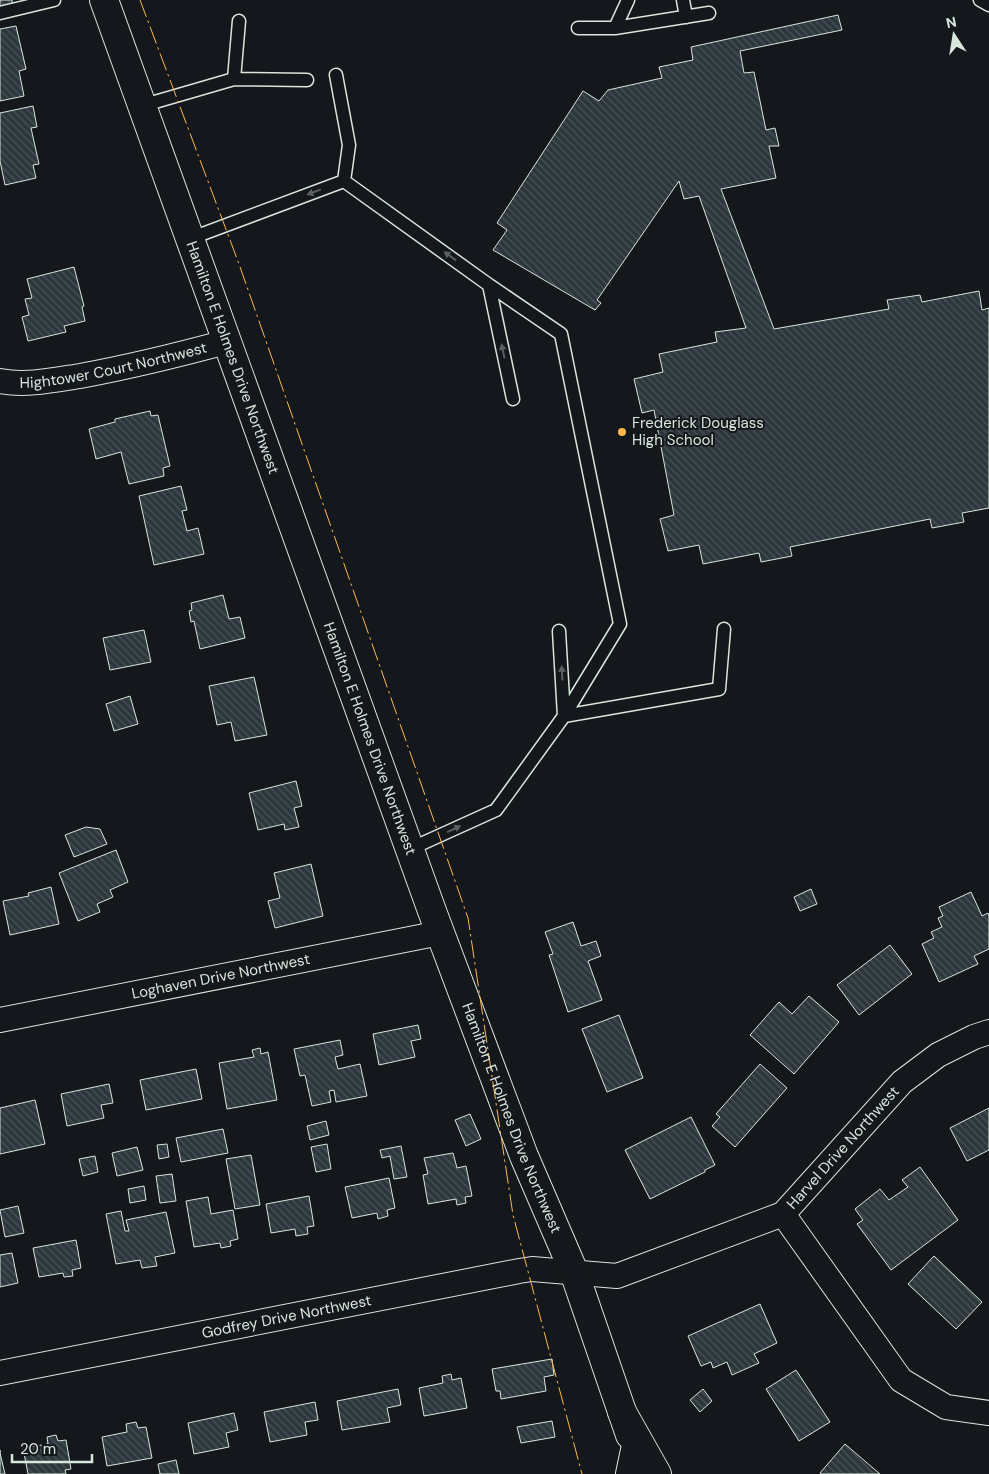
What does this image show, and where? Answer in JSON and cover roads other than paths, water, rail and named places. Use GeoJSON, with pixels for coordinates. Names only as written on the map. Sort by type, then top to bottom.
{"type":"FeatureCollection","features":[{"type":"Feature","properties":{"kind":"main road","name":"Hamilton E Holmes Drive Northwest"},"geometry":{"type":"LineString","coordinates":[[104,0],[440,933],[524,1156],[574,1272],[622,1412],[636,1466]]}},
{"type":"Feature","properties":{"kind":"main road"},"geometry":{"type":"LineString","coordinates":[[622,1412],[657,1474]]}},
{"type":"Feature","properties":{"kind":"street","name":"Hightower Court Northwest"},"geometry":{"type":"LineString","coordinates":[[0,381],[59,380],[127,367],[226,342]]}},
{"type":"Feature","properties":{"kind":"street","name":"Loghaven Drive Northwest"},"geometry":{"type":"LineString","coordinates":[[0,1020],[440,933]]}},
{"type":"Feature","properties":{"kind":"street","name":"Harvel Drive Northwest"},"geometry":{"type":"LineString","coordinates":[[574,1272],[617,1276],[783,1214],[902,1082],[938,1055],[974,1037],[989,1032]]}},
{"type":"Feature","properties":{"kind":"street"},"geometry":{"type":"LineString","coordinates":[[783,1214],[901,1380],[946,1407],[989,1413]]}},
{"type":"Feature","properties":{"kind":"street","name":"Godfrey Drive Northwest"},"geometry":{"type":"LineString","coordinates":[[0,1373],[519,1271],[532,1269],[574,1272]]}},
{"type":"Feature","properties":{"kind":"lane"},"geometry":{"type":"LineString","coordinates":[[0,13],[54,0]]}},
{"type":"Feature","properties":{"kind":"lane"},"geometry":{"type":"LineString","coordinates":[[615,28],[628,0]]}},
{"type":"Feature","properties":{"kind":"lane"},"geometry":{"type":"LineString","coordinates":[[683,0],[686,17]]}},
{"type":"Feature","properties":{"kind":"lane"},"geometry":{"type":"LineString","coordinates":[[980,0],[989,5]]}},
{"type":"Feature","properties":{"kind":"lane"},"geometry":{"type":"LineString","coordinates":[[578,28],[615,28],[709,13]]}},
{"type":"Feature","properties":{"kind":"lane"},"geometry":{"type":"LineString","coordinates":[[234,79],[239,20]]}},
{"type":"Feature","properties":{"kind":"lane"},"geometry":{"type":"LineString","coordinates":[[336,75],[349,145],[344,181]]}},
{"type":"Feature","properties":{"kind":"lane"},"geometry":{"type":"LineString","coordinates":[[141,106],[234,79],[307,80]]}},
{"type":"Feature","properties":{"kind":"lane"},"geometry":{"type":"LineString","coordinates":[[189,239],[344,181]]}},
{"type":"Feature","properties":{"kind":"lane"},"geometry":{"type":"LineString","coordinates":[[344,181],[561,334],[620,624],[564,716],[496,810],[410,849]]}},
{"type":"Feature","properties":{"kind":"lane"},"geometry":{"type":"LineString","coordinates":[[489,285],[514,399]]}},
{"type":"Feature","properties":{"kind":"lane"},"geometry":{"type":"LineString","coordinates":[[564,716],[719,690],[724,629]]}},
{"type":"Feature","properties":{"kind":"lane"},"geometry":{"type":"LineString","coordinates":[[559,631],[564,716]]}},
{"type":"Feature","properties":{"kind":"place","name":"Frederick Douglass High School"},"geometry":{"type":"Point","coordinates":[622,432]}}]}
